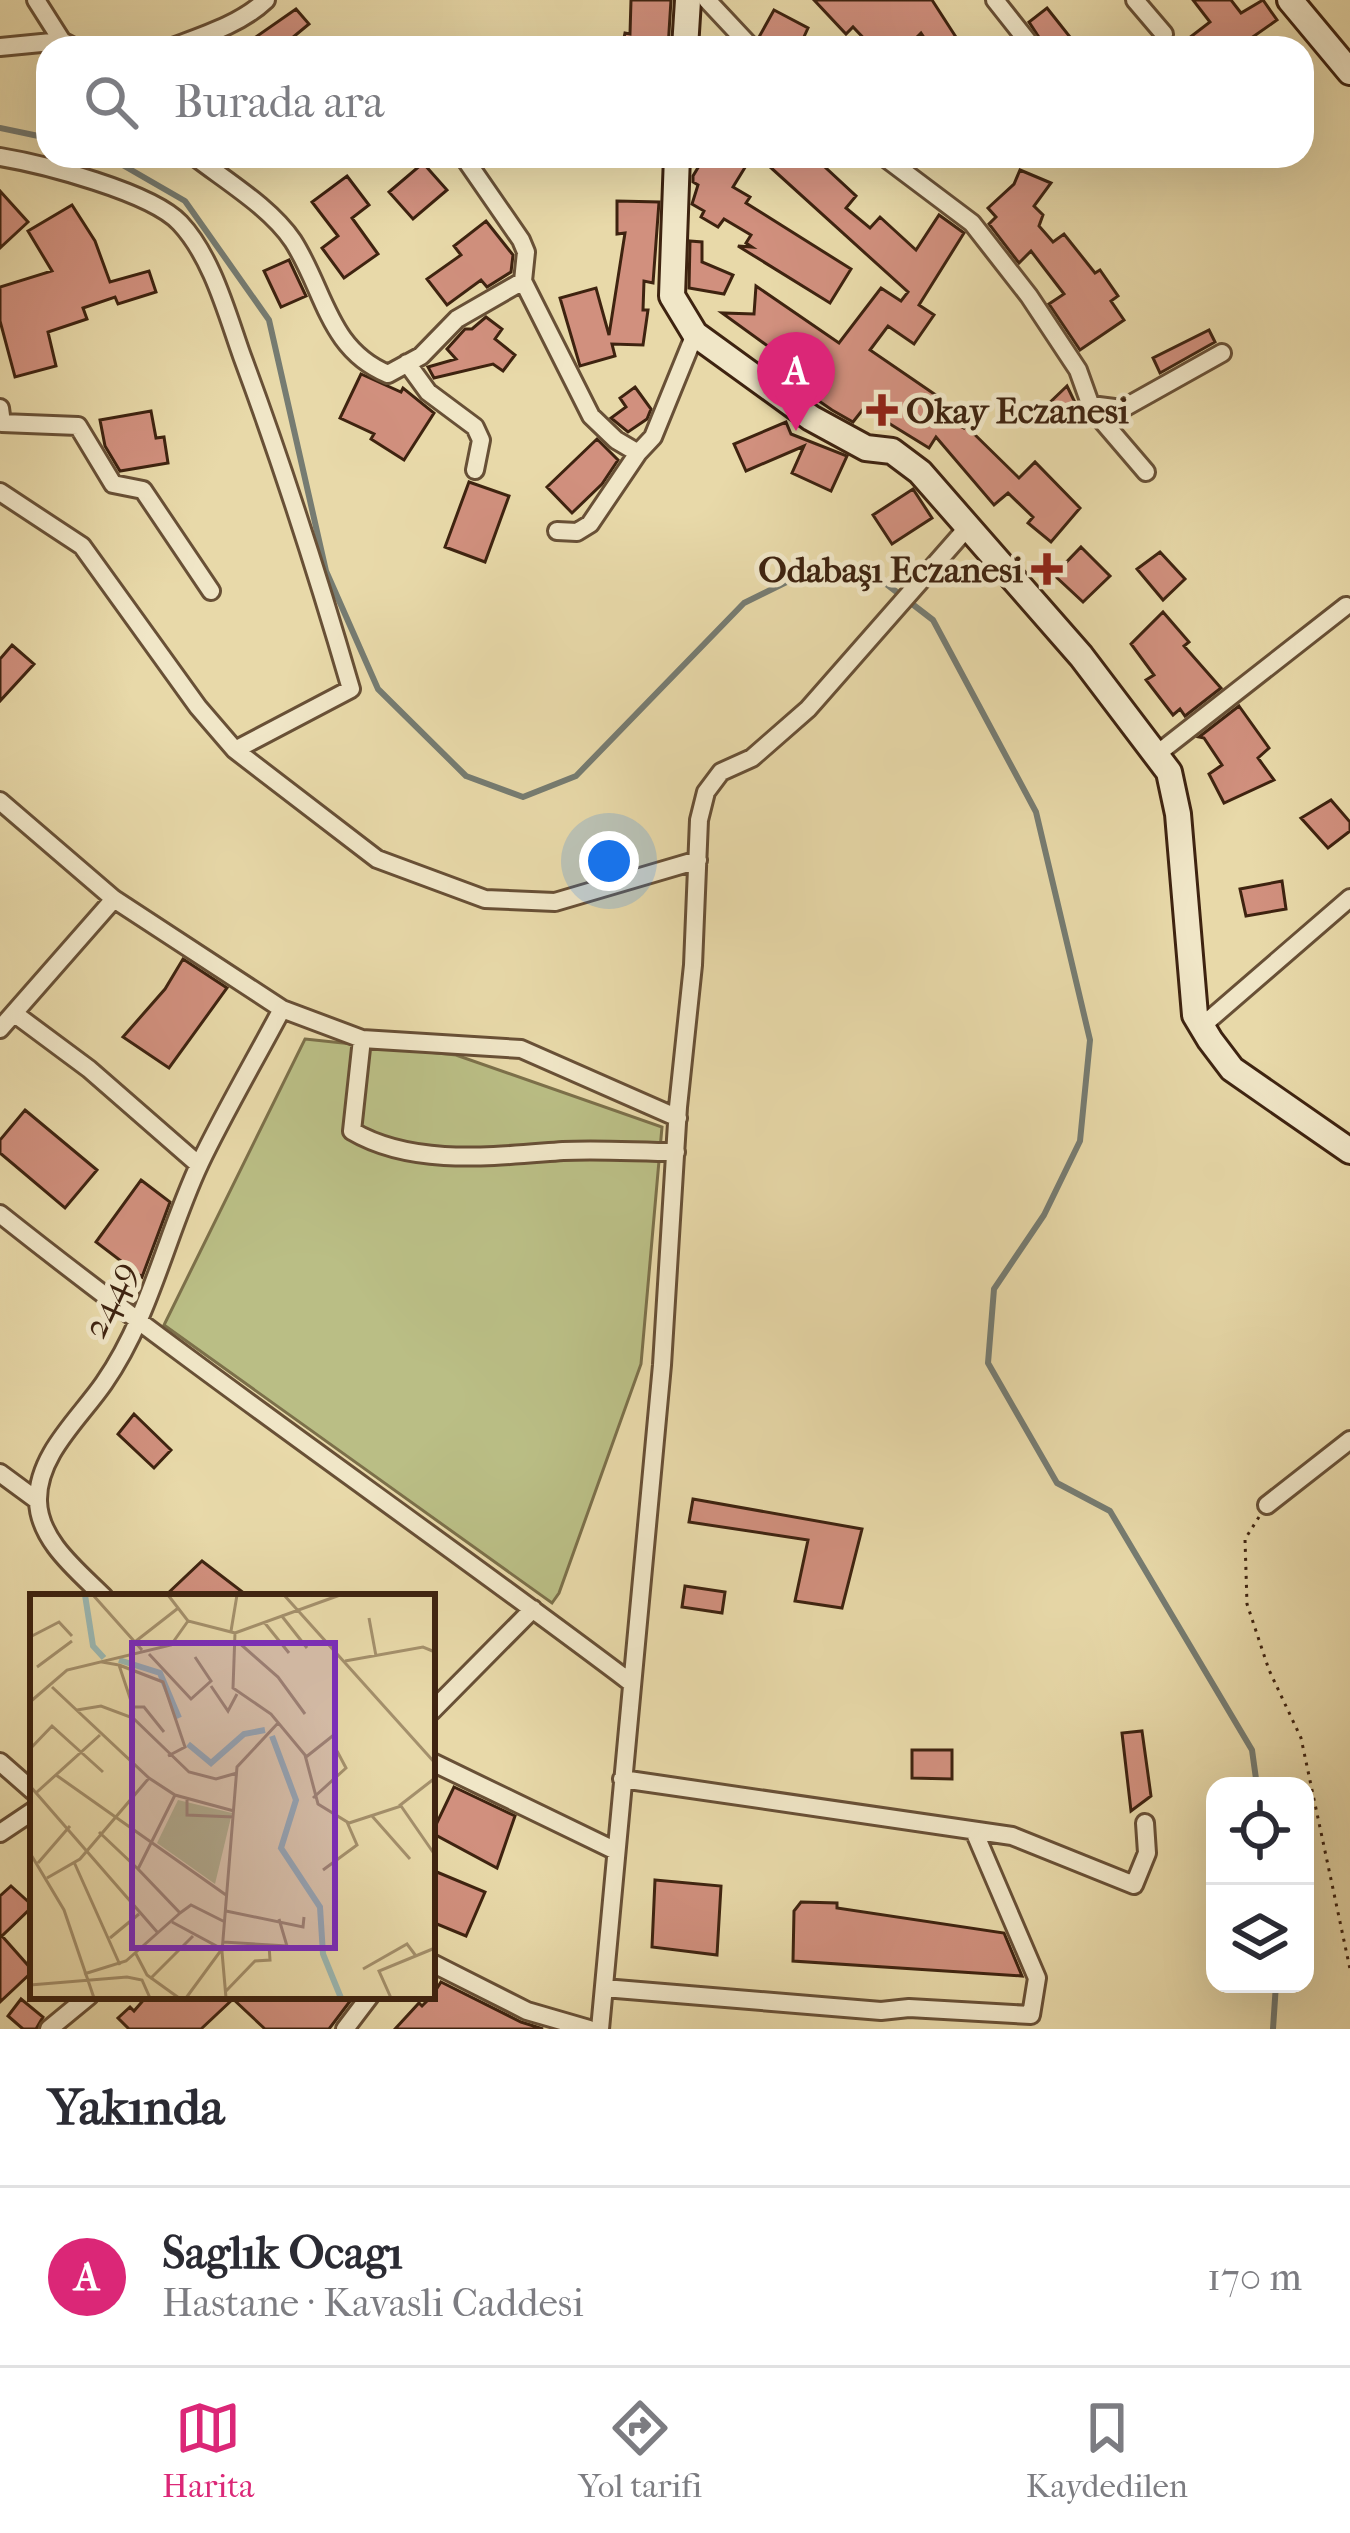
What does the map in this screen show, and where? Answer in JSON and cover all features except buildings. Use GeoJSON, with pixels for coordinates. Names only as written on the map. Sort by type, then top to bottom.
{"type":"FeatureCollection","features":[{"type":"Feature","properties":{"kind":"street"},"geometry":{"type":"LineString","coordinates":[[36,0],[62,36]]}},
{"type":"Feature","properties":{"kind":"street"},"geometry":{"type":"LineString","coordinates":[[199,36],[266,0]]}},
{"type":"Feature","properties":{"kind":"street"},"geometry":{"type":"LineString","coordinates":[[686,36],[688,0]]}},
{"type":"Feature","properties":{"kind":"street"},"geometry":{"type":"LineString","coordinates":[[707,0],[741,36]]}},
{"type":"Feature","properties":{"kind":"street"},"geometry":{"type":"LineString","coordinates":[[995,0],[1024,36]]}},
{"type":"Feature","properties":{"kind":"street"},"geometry":{"type":"LineString","coordinates":[[1135,0],[1164,34]]}},
{"type":"Feature","properties":{"kind":"street"},"geometry":{"type":"LineString","coordinates":[[1290,0],[1350,71]]}},
{"type":"Feature","properties":{"kind":"street"},"geometry":{"type":"LineString","coordinates":[[0,47],[36,46]]}},
{"type":"Feature","properties":{"kind":"street"},"geometry":{"type":"LineString","coordinates":[[0,157],[36,163]]}},
{"type":"Feature","properties":{"kind":"street"},"geometry":{"type":"LineString","coordinates":[[52,168],[118,189],[179,221],[222,302],[301,516],[351,689],[235,750]]}},
{"type":"Feature","properties":{"kind":"street"},"geometry":{"type":"LineString","coordinates":[[208,168],[291,238],[341,341],[368,365],[388,374],[421,356],[457,319],[523,281]]}},
{"type":"Feature","properties":{"kind":"street"},"geometry":{"type":"LineString","coordinates":[[471,168],[521,240],[526,252],[523,281],[591,416],[638,453]]}},
{"type":"Feature","properties":{"kind":"street"},"geometry":{"type":"LineString","coordinates":[[676,168],[672,296],[695,334],[811,418],[866,448],[892,451],[920,472],[1081,656],[1169,772],[1178,814],[1196,1015],[1232,1070],[1350,1150]]}},
{"type":"Feature","properties":{"kind":"street"},"geometry":{"type":"LineString","coordinates":[[899,168],[972,223],[1078,370],[1091,405],[1146,472]]}},
{"type":"Feature","properties":{"kind":"street"},"geometry":{"type":"LineString","coordinates":[[557,531],[577,532],[590,524],[652,437],[695,334]]}},
{"type":"Feature","properties":{"kind":"street"},"geometry":{"type":"LineString","coordinates":[[1091,405],[1122,409],[1222,353]]}},
{"type":"Feature","properties":{"kind":"street"},"geometry":{"type":"LineString","coordinates":[[407,363],[428,392],[475,428],[481,440],[476,470]]}},
{"type":"Feature","properties":{"kind":"street"},"geometry":{"type":"LineString","coordinates":[[0,408],[2,423],[78,426],[113,484],[143,490],[212,591]]}},
{"type":"Feature","properties":{"kind":"street"},"geometry":{"type":"LineString","coordinates":[[0,492],[82,546],[235,750],[377,859],[484,899],[554,902],[698,860]]}},
{"type":"Feature","properties":{"kind":"street"},"geometry":{"type":"LineString","coordinates":[[600,2029],[662,1365],[677,1118],[693,965],[699,820],[706,792],[722,772],[752,758],[808,709],[967,528]]}},
{"type":"Feature","properties":{"kind":"street"},"geometry":{"type":"LineString","coordinates":[[1157,754],[1346,606]]}},
{"type":"Feature","properties":{"kind":"street"},"geometry":{"type":"LineString","coordinates":[[0,801],[114,899],[282,1009],[362,1039],[520,1049],[677,1118]]}},
{"type":"Feature","properties":{"kind":"street"},"geometry":{"type":"LineString","coordinates":[[1202,1026],[1350,898]]}},
{"type":"Feature","properties":{"kind":"street"},"geometry":{"type":"LineString","coordinates":[[0,1029],[114,899]]}},
{"type":"Feature","properties":{"kind":"street","name":"2449"},"geometry":{"type":"LineString","coordinates":[[38,1501],[42,1474],[56,1446],[107,1379],[136,1322],[200,1165],[282,1009]]}},
{"type":"Feature","properties":{"kind":"street"},"geometry":{"type":"LineString","coordinates":[[15,1014],[89,1069],[200,1165]]}},
{"type":"Feature","properties":{"kind":"street"},"geometry":{"type":"LineString","coordinates":[[362,1039],[352,1131],[366,1140],[405,1151],[459,1156],[676,1152]]}},
{"type":"Feature","properties":{"kind":"street"},"geometry":{"type":"LineString","coordinates":[[0,1214],[136,1322],[630,1682]]}},
{"type":"Feature","properties":{"kind":"street"},"geometry":{"type":"LineString","coordinates":[[1267,1504],[1350,1440]]}},
{"type":"Feature","properties":{"kind":"street"},"geometry":{"type":"LineString","coordinates":[[0,1473],[38,1501],[43,1528],[101,1594]]}},
{"type":"Feature","properties":{"kind":"street"},"geometry":{"type":"LineString","coordinates":[[435,1709],[533,1609]]}},
{"type":"Feature","properties":{"kind":"street"},"geometry":{"type":"LineString","coordinates":[[0,1762],[30,1788]]}},
{"type":"Feature","properties":{"kind":"street"},"geometry":{"type":"LineString","coordinates":[[435,1763],[616,1851]]}},
{"type":"Feature","properties":{"kind":"street"},"geometry":{"type":"LineString","coordinates":[[622,1779],[1012,1836],[1134,1885],[1147,1853],[1145,1822]]}},
{"type":"Feature","properties":{"kind":"street"},"geometry":{"type":"LineString","coordinates":[[0,1833],[30,1813]]}},
{"type":"Feature","properties":{"kind":"street"},"geometry":{"type":"LineString","coordinates":[[604,1988],[881,2012],[910,2008],[1031,2015],[1037,1978],[974,1831]]}},
{"type":"Feature","properties":{"kind":"street"},"geometry":{"type":"LineString","coordinates":[[435,1965],[527,2011],[589,2029]]}},
{"type":"Feature","properties":{"kind":"street"},"geometry":{"type":"LineString","coordinates":[[49,2029],[85,1999]]}},
{"type":"Feature","properties":{"kind":"street"},"geometry":{"type":"LineString","coordinates":[[345,2029],[368,1999]]}},
{"type":"Feature","properties":{"kind":"street"},"geometry":{"type":"LineString","coordinates":[[910,2008],[911,2029]]}},
{"type":"Feature","properties":{"kind":"path"},"geometry":{"type":"LineString","coordinates":[[1267,1504],[1245,1540],[1247,1604],[1269,1670],[1301,1738],[1350,1969]]}},
{"type":"Feature","properties":{"kind":"green space"},"geometry":{"type":"Polygon","coordinates":[[[305,1039],[456,1055],[662,1127],[641,1364],[552,1603],[164,1325],[305,1039]]]}},
{"type":"Feature","properties":{"kind":"waterway"},"geometry":{"type":"LineString","coordinates":[[0,128],[36,136]]}},
{"type":"Feature","properties":{"kind":"waterway"},"geometry":{"type":"LineString","coordinates":[[128,168],[185,201],[269,320],[326,571],[378,689],[466,776],[523,797],[576,776],[744,603],[817,567],[872,573],[933,620],[1036,812],[1090,1040],[1080,1141],[1044,1215],[994,1289],[988,1363],[1057,1483],[1110,1511],[1252,1750],[1256,1777]]}},
{"type":"Feature","properties":{"kind":"waterway"},"geometry":{"type":"LineString","coordinates":[[1273,2029],[1275,1993]]}},
{"type":"Feature","properties":{"kind":"place","name":"Okay Eczanesi"},"geometry":{"type":"Point","coordinates":[882,410]}},
{"type":"Feature","properties":{"kind":"place","name":"Saglık Ocagı"},"geometry":{"type":"Point","coordinates":[796,431]}},
{"type":"Feature","properties":{"kind":"place","name":"Odabaşı Eczanesi"},"geometry":{"type":"Point","coordinates":[1047,569]}}]}
